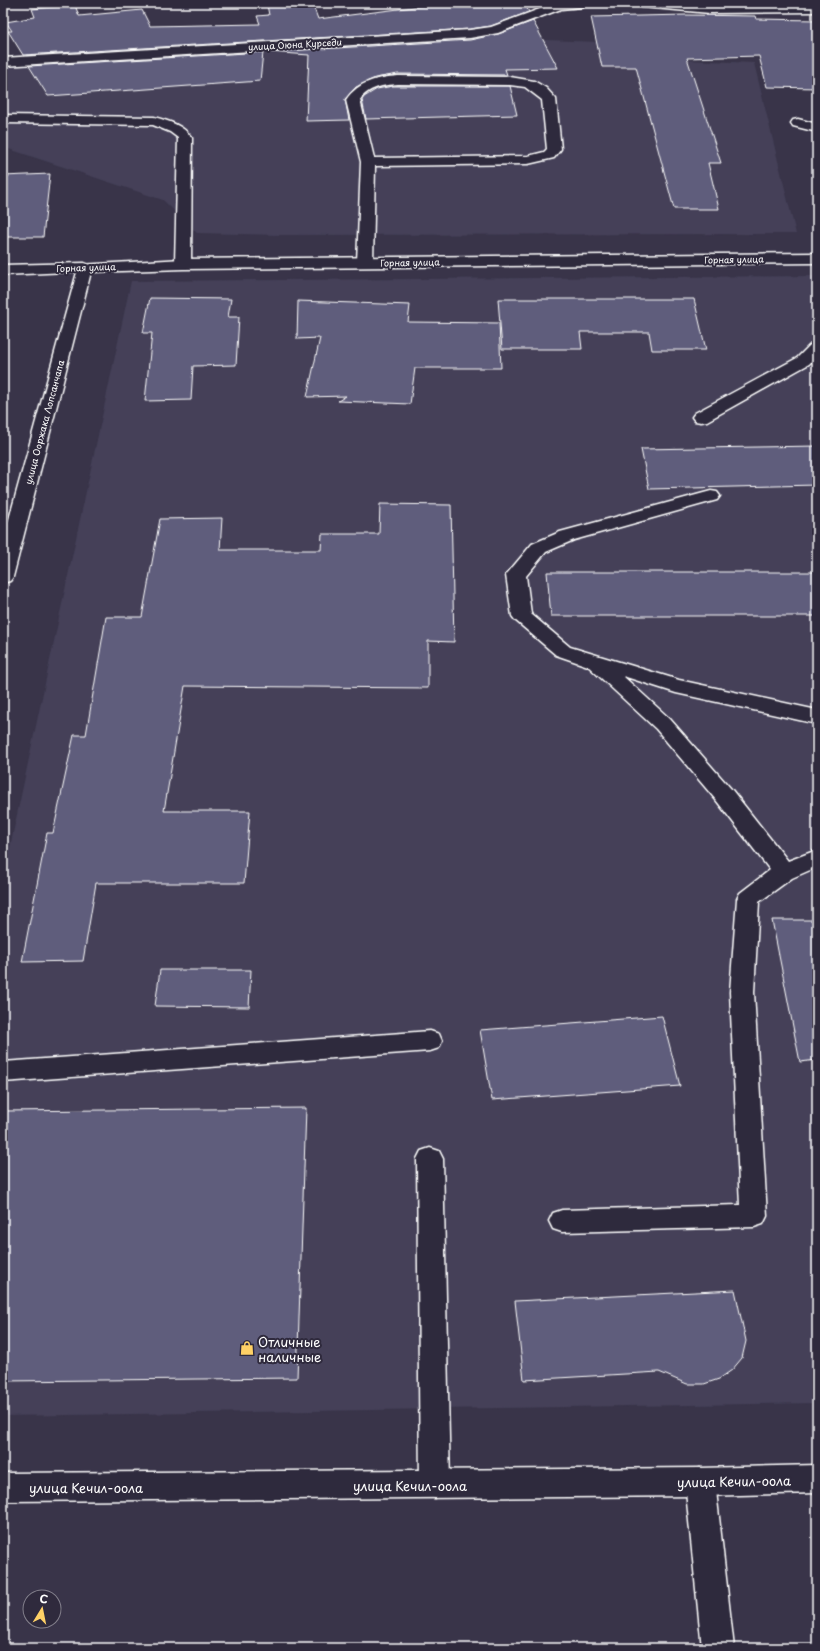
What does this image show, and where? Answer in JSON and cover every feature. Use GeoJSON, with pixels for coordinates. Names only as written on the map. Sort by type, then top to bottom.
{"type":"FeatureCollection","features":[{"type":"Feature","properties":{"kind":"street","name":"улица Оюна Курседи"},"geometry":{"type":"LineString","coordinates":[[3,62],[470,34],[494,30],[559,6],[582,3]]}},
{"type":"Feature","properties":{"kind":"street"},"geometry":{"type":"LineString","coordinates":[[642,3],[710,9],[817,8]]}},
{"type":"Feature","properties":{"kind":"street"},"geometry":{"type":"LineString","coordinates":[[365,263],[368,162],[353,100],[357,94],[365,88],[379,82],[398,80],[510,81],[529,84],[541,90],[549,99],[554,149],[549,155],[528,160],[368,162]]}},
{"type":"Feature","properties":{"kind":"street"},"geometry":{"type":"LineString","coordinates":[[3,119],[154,121],[171,126],[180,132],[185,138],[183,264]]}},
{"type":"Feature","properties":{"kind":"street"},"geometry":{"type":"LineString","coordinates":[[798,123],[817,128]]}},
{"type":"Feature","properties":{"kind":"street","name":"Горная улица"},"geometry":{"type":"LineString","coordinates":[[3,270],[183,264],[816,260]]}},
{"type":"Feature","properties":{"kind":"street","name":"улица Ооржака Лопсанчапа"},"geometry":{"type":"LineString","coordinates":[[3,577],[84,268]]}},
{"type":"Feature","properties":{"kind":"street"},"geometry":{"type":"LineString","coordinates":[[701,417],[803,361],[817,347]]}},
{"type":"Feature","properties":{"kind":"street"},"geometry":{"type":"LineString","coordinates":[[711,496],[567,536],[539,548],[516,575],[522,616],[563,651],[676,686],[817,717]]}},
{"type":"Feature","properties":{"kind":"street"},"geometry":{"type":"LineString","coordinates":[[593,660],[663,724],[724,795],[784,872]]}},
{"type":"Feature","properties":{"kind":"street"},"geometry":{"type":"LineString","coordinates":[[562,1221],[754,1216],[742,992],[748,899],[784,872],[817,858]]}},
{"type":"Feature","properties":{"kind":"street"},"geometry":{"type":"LineString","coordinates":[[3,1072],[430,1041]]}},
{"type":"Feature","properties":{"kind":"street"},"geometry":{"type":"LineString","coordinates":[[430,1159],[435,1484]]}},
{"type":"Feature","properties":{"kind":"street","name":"улица Кечил-оола"},"geometry":{"type":"LineString","coordinates":[[3,1488],[700,1482],[817,1479]]}},
{"type":"Feature","properties":{"kind":"street"},"geometry":{"type":"LineString","coordinates":[[700,1482],[718,1648]]}},
{"type":"Feature","properties":{"kind":"shaded area"},"geometry":{"type":"Polygon","coordinates":[[[520,39],[598,42],[665,59],[754,63],[796,234],[281,235],[197,233],[163,200],[3,147],[3,66],[300,46],[520,39]]]}},
{"type":"Feature","properties":{"kind":"shaded area"},"geometry":{"type":"Polygon","coordinates":[[[817,276],[817,1403],[3,1416],[3,880],[131,281],[817,276]]]}},
{"type":"Feature","properties":{"kind":"building"},"geometry":{"type":"Polygon","coordinates":[[[312,3],[318,19],[447,3],[524,3],[529,12],[491,26],[470,29],[23,55],[8,31],[12,31],[6,22],[35,17],[32,9],[75,5],[79,16],[142,10],[150,26],[260,24],[257,16],[269,15],[267,5],[312,3]]]}},
{"type":"Feature","properties":{"kind":"building"},"geometry":{"type":"Polygon","coordinates":[[[686,15],[755,16],[756,19],[817,20],[817,88],[767,87],[759,56],[687,58],[721,163],[708,163],[719,209],[674,209],[636,67],[602,67],[591,17],[686,15]]]}},
{"type":"Feature","properties":{"kind":"building"},"geometry":{"type":"Polygon","coordinates":[[[533,21],[558,68],[505,69],[507,75],[398,74],[375,78],[356,87],[345,99],[349,120],[306,121],[309,55],[269,52],[470,40],[498,34],[533,21]]]}},
{"type":"Feature","properties":{"kind":"building"},"geometry":{"type":"Polygon","coordinates":[[[263,52],[260,81],[48,96],[29,66],[263,52]]]}},
{"type":"Feature","properties":{"kind":"building"},"geometry":{"type":"Polygon","coordinates":[[[393,86],[510,86],[517,115],[366,119],[362,100],[364,97],[377,89],[393,86]]]}},
{"type":"Feature","properties":{"kind":"building"},"geometry":{"type":"Polygon","coordinates":[[[50,174],[43,237],[3,237],[3,176],[50,174]]]}},
{"type":"Feature","properties":{"kind":"building"},"geometry":{"type":"Polygon","coordinates":[[[150,298],[231,299],[228,317],[239,317],[236,365],[193,366],[191,400],[145,401],[152,333],[143,333],[150,298]]]}},
{"type":"Feature","properties":{"kind":"building"},"geometry":{"type":"Polygon","coordinates":[[[498,299],[694,299],[706,350],[652,350],[649,332],[580,332],[582,349],[502,349],[498,299]]]}},
{"type":"Feature","properties":{"kind":"building"},"geometry":{"type":"Polygon","coordinates":[[[298,301],[410,305],[408,322],[499,323],[501,368],[415,368],[410,404],[338,401],[346,396],[307,397],[320,338],[297,339],[298,301]]]}},
{"type":"Feature","properties":{"kind":"building"},"geometry":{"type":"Polygon","coordinates":[[[817,446],[817,485],[649,489],[641,449],[817,446]]]}},
{"type":"Feature","properties":{"kind":"building"},"geometry":{"type":"Polygon","coordinates":[[[380,504],[451,505],[454,642],[428,641],[428,688],[185,686],[164,811],[250,811],[244,883],[96,883],[83,961],[22,962],[47,833],[53,833],[74,735],[86,735],[106,617],[142,617],[160,519],[222,518],[220,550],[321,550],[322,534],[379,534],[380,504]]]}},
{"type":"Feature","properties":{"kind":"building"},"geometry":{"type":"Polygon","coordinates":[[[547,572],[817,572],[817,616],[551,616],[547,572]]]}},
{"type":"Feature","properties":{"kind":"building"},"geometry":{"type":"Polygon","coordinates":[[[772,920],[817,920],[817,1060],[800,1062],[772,920]]]}},
{"type":"Feature","properties":{"kind":"building"},"geometry":{"type":"Polygon","coordinates":[[[160,970],[251,970],[249,1007],[155,1006],[160,970]]]}},
{"type":"Feature","properties":{"kind":"building"},"geometry":{"type":"Polygon","coordinates":[[[662,1016],[680,1086],[492,1100],[480,1030],[662,1016]]]}},
{"type":"Feature","properties":{"kind":"building"},"geometry":{"type":"Polygon","coordinates":[[[306,1108],[297,1378],[3,1381],[3,1111],[306,1108]]]}},
{"type":"Feature","properties":{"kind":"building"},"geometry":{"type":"Polygon","coordinates":[[[735,1290],[746,1341],[742,1358],[732,1370],[719,1379],[704,1384],[687,1384],[659,1372],[524,1380],[515,1301],[735,1290]]]}},
{"type":"Feature","properties":{"kind":"place","name":"Отличные наличные"},"geometry":{"type":"Point","coordinates":[247,1348]}}]}
